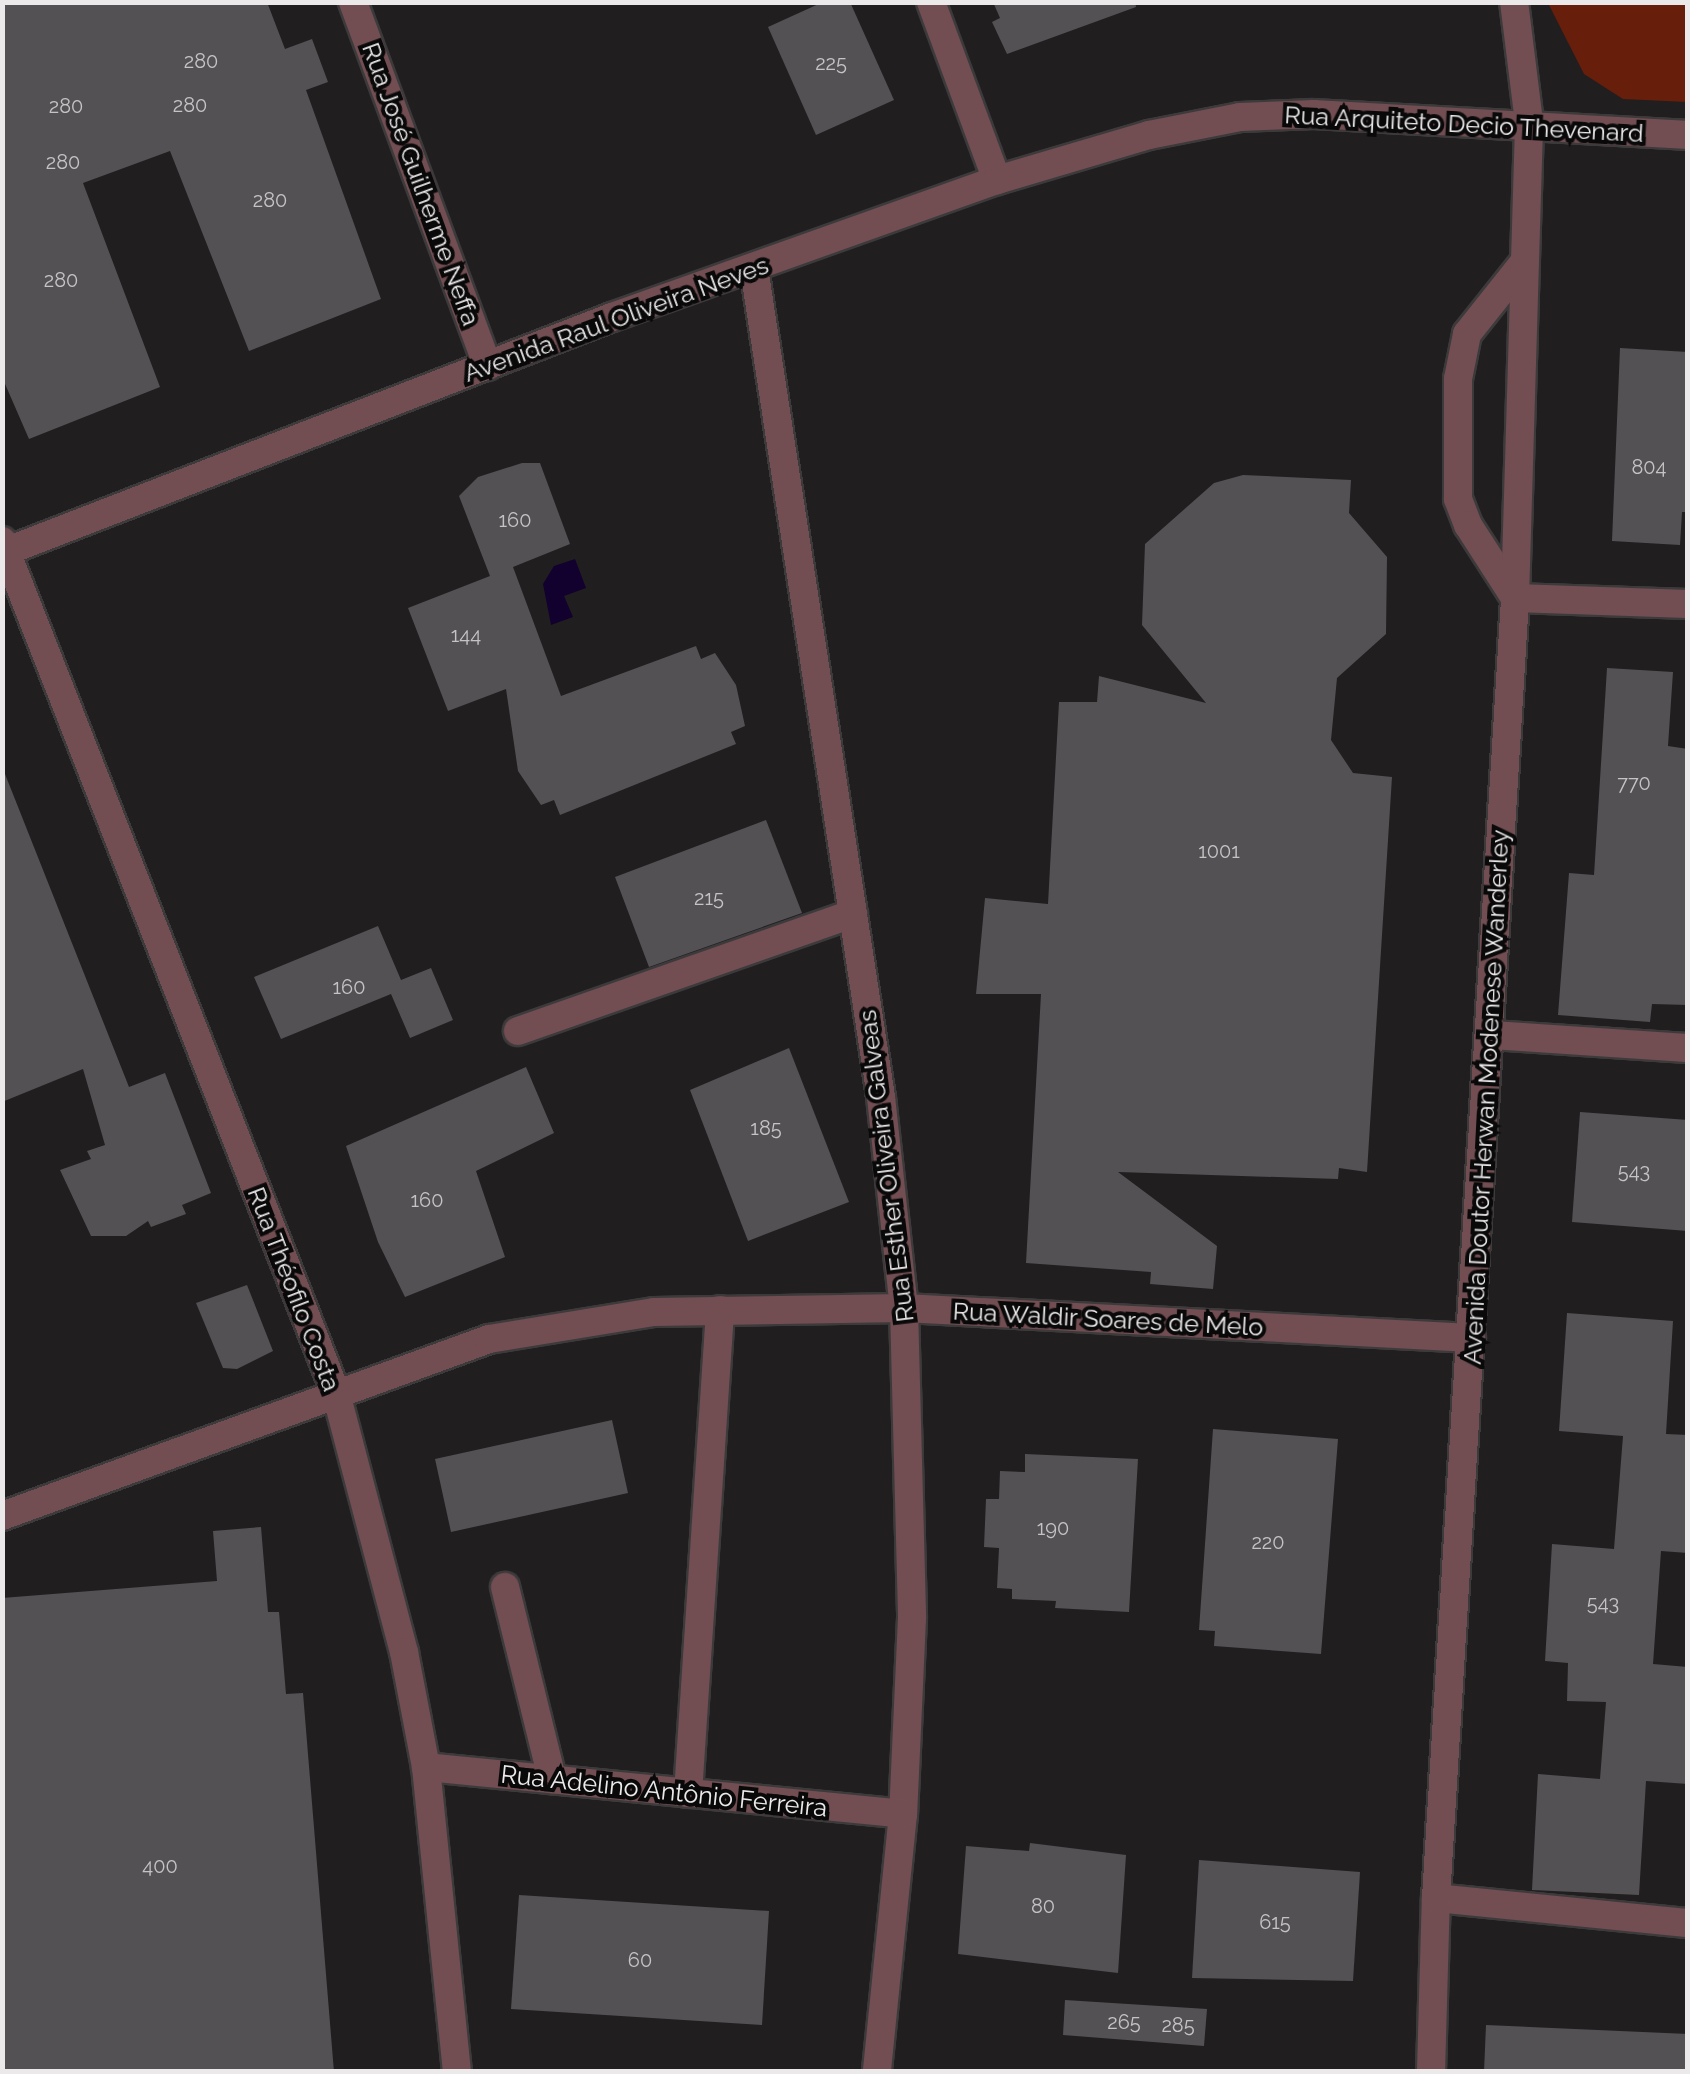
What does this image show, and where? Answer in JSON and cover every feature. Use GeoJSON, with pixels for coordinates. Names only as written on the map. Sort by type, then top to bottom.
{"type":"FeatureCollection","features":[{"type":"Feature","properties":{"kind":"street","name":"Rua José Guilherme Neffa"},"geometry":{"type":"LineString","coordinates":[[354,2],[488,366]]}},
{"type":"Feature","properties":{"kind":"street"},"geometry":{"type":"LineString","coordinates":[[931,2],[997,180]]}},
{"type":"Feature","properties":{"kind":"street","name":"Avenida Doutor Herwan Modenese Wanderley"},"geometry":{"type":"LineString","coordinates":[[1431,2072],[1436,1898],[1515,598],[1529,122],[1514,2]]}},
{"type":"Feature","properties":{"kind":"street","name":"Avenida Raul Oliveira Neves"},"geometry":{"type":"LineString","coordinates":[[4,549],[997,180],[1240,116]]}},
{"type":"Feature","properties":{"kind":"street","name":"Rua Arquiteto Decio Thevenard"},"geometry":{"type":"LineString","coordinates":[[1240,116],[1529,122],[1688,135]]}},
{"type":"Feature","properties":{"kind":"street"},"geometry":{"type":"LineString","coordinates":[[1526,261],[1467,334],[1458,379],[1458,499],[1515,598],[1688,604]]}},
{"type":"Feature","properties":{"kind":"street","name":"Rua Esther Oliveira Galveas"},"geometry":{"type":"LineString","coordinates":[[754,268],[853,914],[904,1308],[913,1480],[903,1814],[877,2072]]}},
{"type":"Feature","properties":{"kind":"street","name":"Rua Théofilo Costa"},"geometry":{"type":"LineString","coordinates":[[4,549],[336,1393],[404,1652],[426,1767],[457,2072]]}},
{"type":"Feature","properties":{"kind":"street"},"geometry":{"type":"LineString","coordinates":[[518,1031],[853,914]]}},
{"type":"Feature","properties":{"kind":"street"},"geometry":{"type":"LineString","coordinates":[[1491,1034],[1688,1048]]}},
{"type":"Feature","properties":{"kind":"street","name":"Rua Waldir Soares de Melo"},"geometry":{"type":"LineString","coordinates":[[2,1516],[489,1339],[595,1319],[720,1310],[904,1308],[1471,1338]]}},
{"type":"Feature","properties":{"kind":"street"},"geometry":{"type":"LineString","coordinates":[[688,1793],[720,1310]]}},
{"type":"Feature","properties":{"kind":"street"},"geometry":{"type":"LineString","coordinates":[[505,1587],[552,1779]]}},
{"type":"Feature","properties":{"kind":"street","name":"Rua Adelino Antônio Ferreira"},"geometry":{"type":"LineString","coordinates":[[426,1767],[903,1814]]}},
{"type":"Feature","properties":{"kind":"street"},"geometry":{"type":"LineString","coordinates":[[1436,1898],[1688,1923]]}},
{"type":"Feature","properties":{"kind":"shaded area"},"geometry":{"type":"Polygon","coordinates":[[[1548,3],[1687,3],[1687,102],[1623,99],[1584,74],[1548,3]]]}},
{"type":"Feature","properties":{"kind":"shaded area"},"geometry":{"type":"Polygon","coordinates":[[[575,559],[586,588],[564,596],[573,617],[551,625],[543,584],[554,566],[575,559]]]}},
{"type":"Feature","properties":{"kind":"building"},"geometry":{"type":"Polygon","coordinates":[[[2,2],[267,2],[285,49],[312,39],[328,82],[306,90],[381,299],[249,351],[170,151],[83,183],[160,387],[29,439],[2,377],[2,2]]]}},
{"type":"Feature","properties":{"kind":"building"},"geometry":{"type":"Polygon","coordinates":[[[823,2],[850,2],[894,100],[816,135],[768,27],[823,2]]]}},
{"type":"Feature","properties":{"kind":"building"},"geometry":{"type":"Polygon","coordinates":[[[993,2],[1135,2],[1136,7],[1007,54],[992,22],[1000,18],[993,2]]]}},
{"type":"Feature","properties":{"kind":"building"},"geometry":{"type":"Polygon","coordinates":[[[1620,348],[1688,352],[1688,512],[1682,512],[1680,545],[1612,541],[1620,348]]]}},
{"type":"Feature","properties":{"kind":"building"},"geometry":{"type":"Polygon","coordinates":[[[522,463],[540,463],[570,544],[513,567],[561,696],[696,646],[701,659],[715,653],[736,685],[745,726],[731,732],[736,744],[560,815],[554,800],[541,805],[518,771],[506,689],[448,711],[408,608],[490,576],[459,496],[478,477],[522,463]]]}},
{"type":"Feature","properties":{"kind":"building"},"geometry":{"type":"Polygon","coordinates":[[[1243,475],[1351,480],[1349,513],[1387,557],[1386,634],[1337,678],[1331,740],[1353,773],[1392,777],[1367,1172],[1339,1168],[1338,1179],[1118,1172],[1217,1246],[1213,1289],[1150,1284],[1151,1272],[1026,1263],[1041,994],[976,994],[985,898],[1048,904],[1059,702],[1097,702],[1099,676],[1206,703],[1142,625],[1145,544],[1214,483],[1243,475]]]}},
{"type":"Feature","properties":{"kind":"building"},"geometry":{"type":"Polygon","coordinates":[[[1607,668],[1673,672],[1668,746],[1688,749],[1688,1005],[1652,1004],[1650,1022],[1558,1015],[1569,873],[1594,875],[1607,668]]]}},
{"type":"Feature","properties":{"kind":"building"},"geometry":{"type":"Polygon","coordinates":[[[5,774],[129,1087],[165,1073],[211,1193],[182,1205],[186,1214],[151,1227],[148,1221],[126,1236],[91,1236],[60,1170],[91,1159],[87,1151],[105,1145],[83,1069],[2,1102],[5,774]]]}},
{"type":"Feature","properties":{"kind":"building"},"geometry":{"type":"Polygon","coordinates":[[[766,820],[802,913],[649,967],[615,877],[766,820]]]}},
{"type":"Feature","properties":{"kind":"building"},"geometry":{"type":"Polygon","coordinates":[[[378,926],[401,980],[431,968],[453,1020],[410,1038],[391,994],[281,1039],[254,977],[378,926]]]}},
{"type":"Feature","properties":{"kind":"building"},"geometry":{"type":"Polygon","coordinates":[[[789,1048],[849,1202],[748,1241],[690,1090],[789,1048]]]}},
{"type":"Feature","properties":{"kind":"building"},"geometry":{"type":"Polygon","coordinates":[[[526,1067],[554,1133],[476,1171],[505,1257],[405,1297],[378,1242],[346,1146],[526,1067]]]}},
{"type":"Feature","properties":{"kind":"building"},"geometry":{"type":"Polygon","coordinates":[[[1580,1112],[1688,1120],[1688,1231],[1572,1222],[1580,1112]]]}},
{"type":"Feature","properties":{"kind":"building"},"geometry":{"type":"Polygon","coordinates":[[[247,1285],[273,1351],[237,1369],[223,1368],[196,1303],[247,1285]]]}},
{"type":"Feature","properties":{"kind":"building"},"geometry":{"type":"Polygon","coordinates":[[[1567,1313],[1673,1321],[1666,1434],[1688,1435],[1688,1553],[1661,1551],[1653,1664],[1688,1667],[1688,1784],[1646,1781],[1639,1895],[1532,1890],[1538,1774],[1600,1779],[1606,1702],[1567,1701],[1568,1663],[1545,1661],[1552,1544],[1614,1549],[1623,1436],[1559,1431],[1567,1313]]]}},
{"type":"Feature","properties":{"kind":"building"},"geometry":{"type":"Polygon","coordinates":[[[612,1420],[628,1493],[451,1532],[435,1459],[612,1420]]]}},
{"type":"Feature","properties":{"kind":"building"},"geometry":{"type":"Polygon","coordinates":[[[1213,1429],[1338,1439],[1321,1654],[1214,1646],[1215,1631],[1199,1630],[1213,1429]]]}},
{"type":"Feature","properties":{"kind":"building"},"geometry":{"type":"Polygon","coordinates":[[[1025,1454],[1138,1459],[1129,1612],[1055,1608],[1056,1601],[1012,1599],[1012,1589],[997,1588],[999,1548],[984,1547],[986,1499],[999,1499],[1000,1471],[1025,1472],[1025,1454]]]}},
{"type":"Feature","properties":{"kind":"building"},"geometry":{"type":"Polygon","coordinates":[[[261,1527],[268,1612],[279,1612],[286,1694],[303,1693],[334,2072],[2,2072],[2,1598],[217,1581],[213,1531],[261,1527]]]}},
{"type":"Feature","properties":{"kind":"building"},"geometry":{"type":"Polygon","coordinates":[[[1030,1843],[1126,1855],[1118,1973],[958,1954],[966,1846],[1029,1851],[1030,1843]]]}},
{"type":"Feature","properties":{"kind":"building"},"geometry":{"type":"Polygon","coordinates":[[[1199,1860],[1360,1872],[1353,1981],[1192,1978],[1199,1860]]]}},
{"type":"Feature","properties":{"kind":"building"},"geometry":{"type":"Polygon","coordinates":[[[519,1895],[769,1911],[762,2025],[511,2009],[519,1895]]]}},
{"type":"Feature","properties":{"kind":"building"},"geometry":{"type":"Polygon","coordinates":[[[1065,2000],[1207,2009],[1204,2046],[1063,2035],[1065,2000]]]}},
{"type":"Feature","properties":{"kind":"building"},"geometry":{"type":"Polygon","coordinates":[[[1486,2025],[1688,2034],[1688,2072],[1484,2072],[1486,2025]]]}}]}
